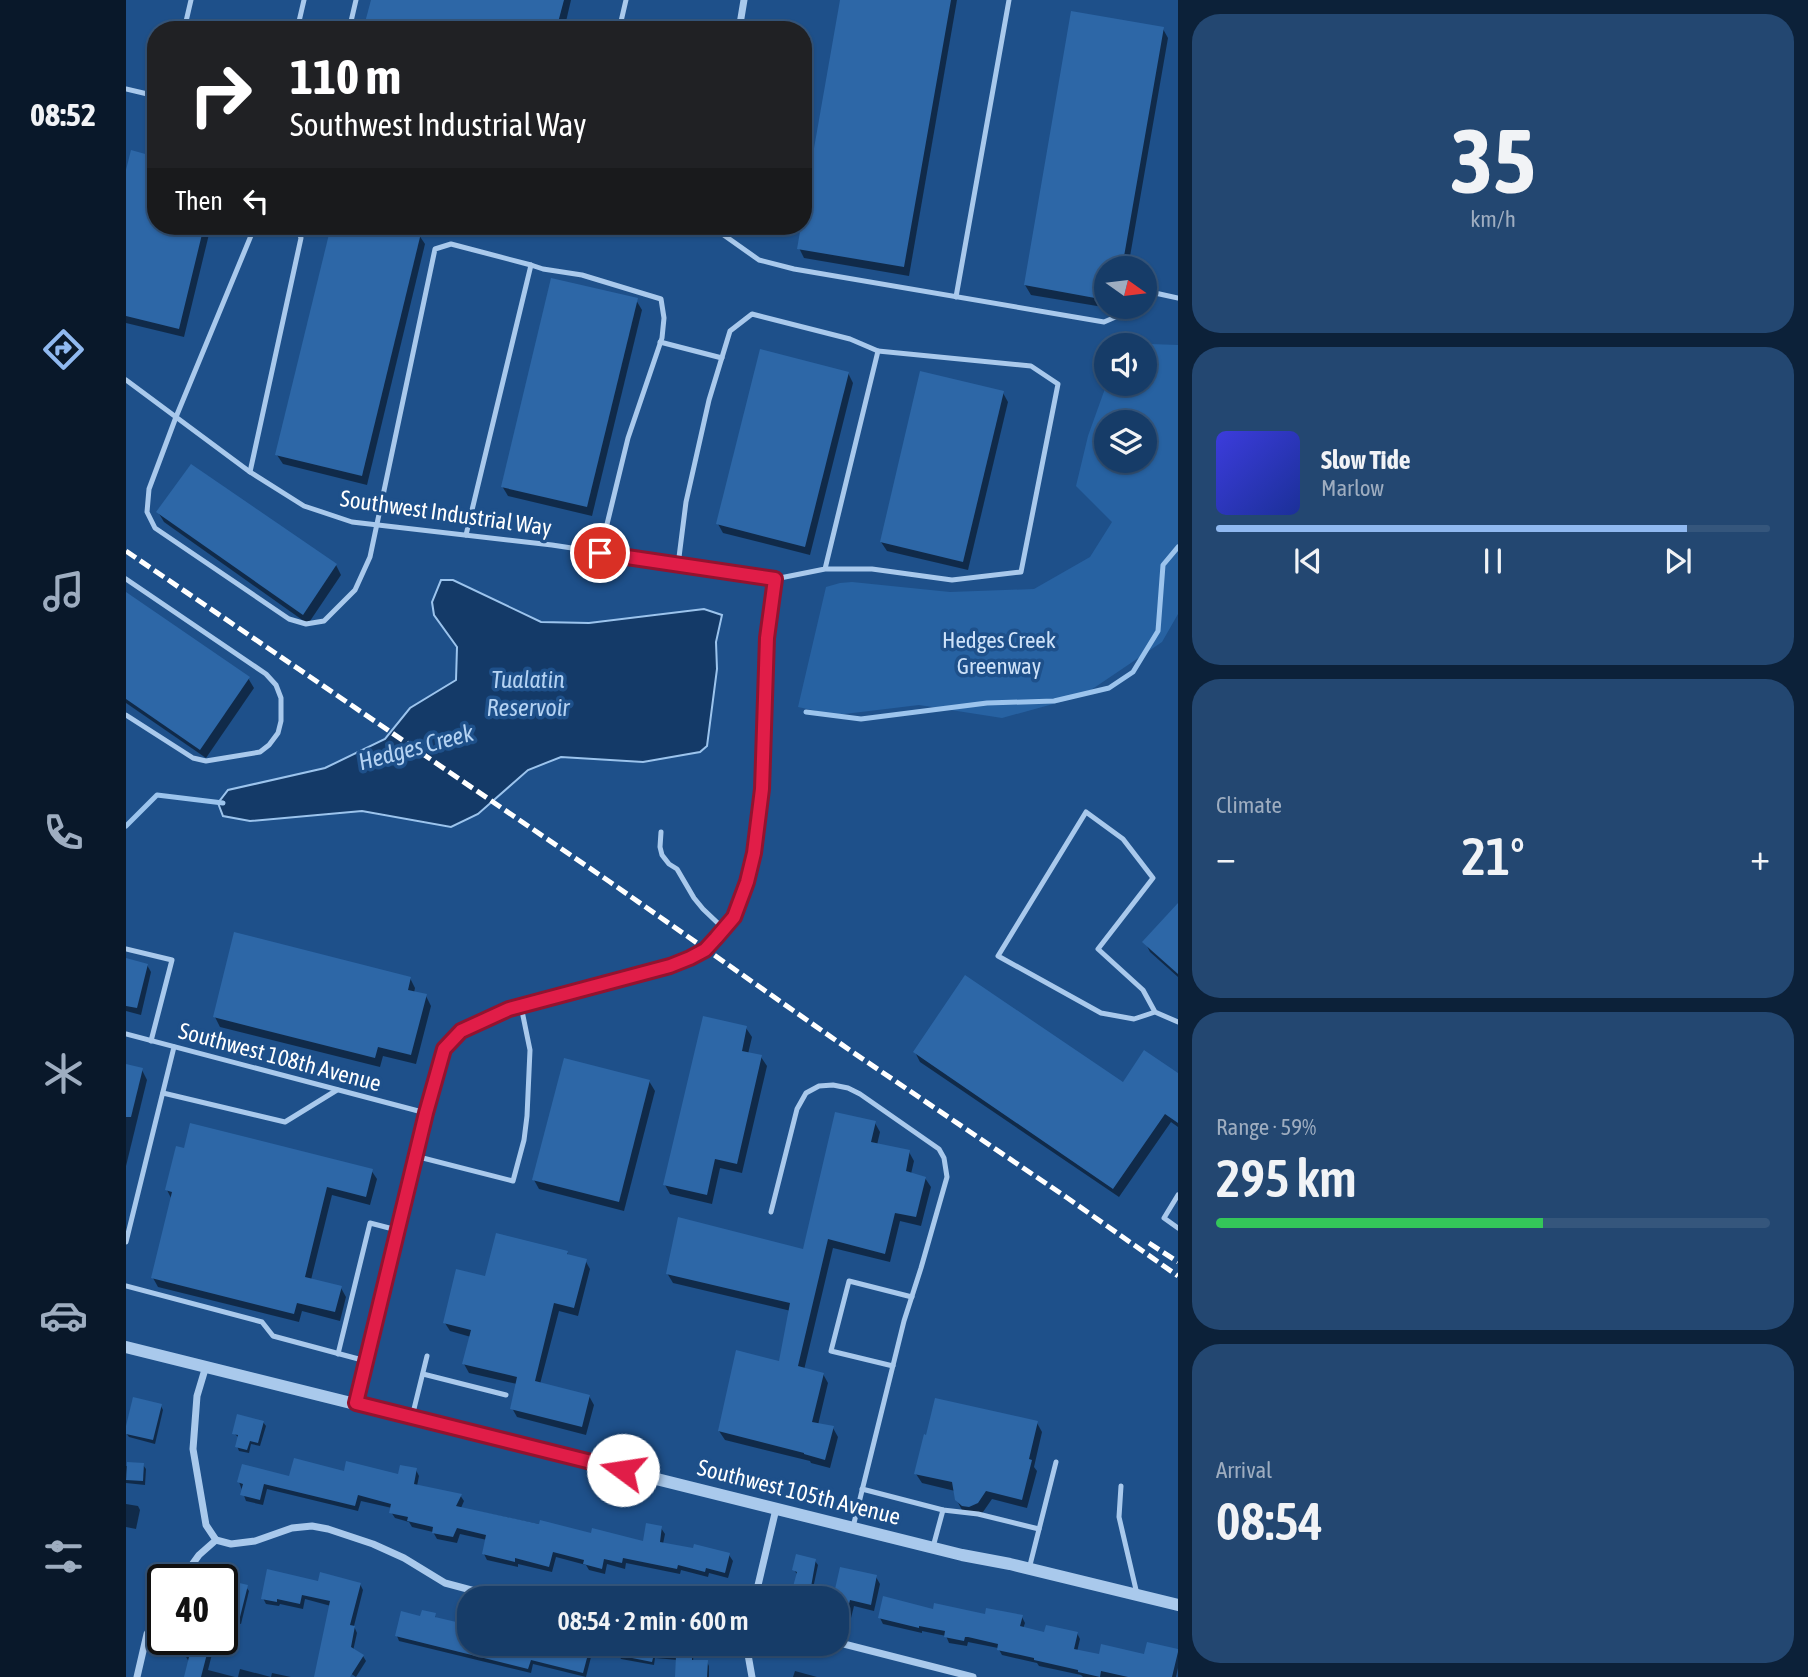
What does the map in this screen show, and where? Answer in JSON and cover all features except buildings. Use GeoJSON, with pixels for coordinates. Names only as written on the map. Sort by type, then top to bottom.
{"type":"FeatureCollection","features":[{"type":"Feature","properties":{"kind":"street"},"geometry":{"type":"LineString","coordinates":[[740,21],[744,0]]}},
{"type":"Feature","properties":{"kind":"street","name":"Southwest 105th Avenue"},"geometry":{"type":"LineString","coordinates":[[126,1347],[1178,1605]]}},
{"type":"Feature","properties":{"kind":"street"},"geometry":{"type":"LineString","coordinates":[[206,1366],[197,1396],[193,1449],[206,1525],[216,1540],[231,1544],[255,1541],[292,1528],[313,1526],[373,1544],[404,1558],[445,1583],[457,1586]]}},
{"type":"Feature","properties":{"kind":"street"},"geometry":{"type":"LineString","coordinates":[[758,1586],[776,1508]]}},
{"type":"Feature","properties":{"kind":"street"},"geometry":{"type":"LineString","coordinates":[[193,1564],[216,1540]]}},
{"type":"Feature","properties":{"kind":"street"},"geometry":{"type":"LineString","coordinates":[[137,1677],[147,1638]]}},
{"type":"Feature","properties":{"kind":"street"},"geometry":{"type":"LineString","coordinates":[[849,1645],[970,1677]]}},
{"type":"Feature","properties":{"kind":"street"},"geometry":{"type":"LineString","coordinates":[[748,1656],[752,1677]]}},
{"type":"Feature","properties":{"kind":"lane"},"geometry":{"type":"LineString","coordinates":[[186,21],[191,0]]}},
{"type":"Feature","properties":{"kind":"lane"},"geometry":{"type":"LineString","coordinates":[[299,21],[304,0]]}},
{"type":"Feature","properties":{"kind":"lane"},"geometry":{"type":"LineString","coordinates":[[351,21],[356,0]]}},
{"type":"Feature","properties":{"kind":"lane"},"geometry":{"type":"LineString","coordinates":[[621,21],[626,0]]}},
{"type":"Feature","properties":{"kind":"lane"},"geometry":{"type":"LineString","coordinates":[[956,297],[1009,0]]}},
{"type":"Feature","properties":{"kind":"lane"},"geometry":{"type":"LineString","coordinates":[[126,89],[147,94]]}},
{"type":"Feature","properties":{"kind":"lane"},"geometry":{"type":"LineString","coordinates":[[251,235],[149,489],[147,512],[155,528],[289,619],[306,624],[324,621],[355,590],[370,557],[436,250],[451,244],[543,269],[582,275],[661,299],[663,318],[660,342],[628,438],[600,553]]}},
{"type":"Feature","properties":{"kind":"lane"},"geometry":{"type":"LineString","coordinates":[[250,472],[300,235]]}},
{"type":"Feature","properties":{"kind":"lane"},"geometry":{"type":"LineString","coordinates":[[724,235],[760,260],[794,269],[1104,322],[1111,319]]}},
{"type":"Feature","properties":{"kind":"lane"},"geometry":{"type":"LineString","coordinates":[[466,536],[531,265]]}},
{"type":"Feature","properties":{"kind":"lane"},"geometry":{"type":"LineString","coordinates":[[1157,293],[1178,298]]}},
{"type":"Feature","properties":{"kind":"lane"},"geometry":{"type":"LineString","coordinates":[[678,565],[686,502],[709,400],[730,331],[752,314],[850,339],[878,351],[825,569]]}},
{"type":"Feature","properties":{"kind":"lane"},"geometry":{"type":"LineString","coordinates":[[660,342],[722,358]]}},
{"type":"Feature","properties":{"kind":"lane","name":"Southwest Industrial Way"},"geometry":{"type":"LineString","coordinates":[[126,380],[250,472],[304,506],[352,522],[600,553],[775,579],[825,569],[872,569],[952,580],[1021,572],[1058,384],[1031,366],[878,351]]}},
{"type":"Feature","properties":{"kind":"lane"},"geometry":{"type":"LineString","coordinates":[[126,579],[266,674],[276,685],[281,698],[281,720],[278,733],[260,752],[206,761],[193,758],[126,715]]}},
{"type":"Feature","properties":{"kind":"lane"},"geometry":{"type":"LineString","coordinates":[[356,1403],[415,1156],[444,1049],[461,1031],[509,1009],[670,966],[690,958],[705,950],[734,917],[754,853],[762,789],[767,638],[775,579]]}},
{"type":"Feature","properties":{"kind":"lane"},"geometry":{"type":"LineString","coordinates":[[1155,1012],[1143,990],[1098,949],[1153,878],[1123,839],[1086,812],[998,956],[1101,1013],[1134,1019],[1155,1012],[1178,1021]]}},
{"type":"Feature","properties":{"kind":"lane"},"geometry":{"type":"LineString","coordinates":[[661,832],[662,855],[677,869],[703,909],[724,929]]}},
{"type":"Feature","properties":{"kind":"lane"},"geometry":{"type":"LineString","coordinates":[[126,949],[172,960],[151,1041]]}},
{"type":"Feature","properties":{"kind":"lane"},"geometry":{"type":"LineString","coordinates":[[415,1156],[513,1181],[524,1140],[528,1097],[530,1049],[521,1006]]}},
{"type":"Feature","properties":{"kind":"lane","name":"Southwest 108th Avenue"},"geometry":{"type":"LineString","coordinates":[[126,1034],[426,1113]]}},
{"type":"Feature","properties":{"kind":"lane"},"geometry":{"type":"LineString","coordinates":[[126,1242],[174,1047]]}},
{"type":"Feature","properties":{"kind":"lane"},"geometry":{"type":"LineString","coordinates":[[771,1212],[797,1109],[806,1093],[819,1086],[833,1085],[860,1094],[939,1149],[944,1158],[947,1177],[893,1366],[853,1527]]}},
{"type":"Feature","properties":{"kind":"lane"},"geometry":{"type":"LineString","coordinates":[[163,1093],[285,1122],[338,1090]]}},
{"type":"Feature","properties":{"kind":"lane"},"geometry":{"type":"LineString","coordinates":[[1178,1195],[1164,1218],[1178,1227]]}},
{"type":"Feature","properties":{"kind":"lane"},"geometry":{"type":"LineString","coordinates":[[338,1354],[370,1223],[397,1230]]}},
{"type":"Feature","properties":{"kind":"lane"},"geometry":{"type":"LineString","coordinates":[[893,1366],[831,1351],[849,1281],[912,1297]]}},
{"type":"Feature","properties":{"kind":"lane"},"geometry":{"type":"LineString","coordinates":[[126,1286],[262,1322],[273,1336],[366,1361]]}},
{"type":"Feature","properties":{"kind":"lane"},"geometry":{"type":"LineString","coordinates":[[412,1417],[427,1356]]}},
{"type":"Feature","properties":{"kind":"lane"},"geometry":{"type":"LineString","coordinates":[[423,1374],[506,1395]]}},
{"type":"Feature","properties":{"kind":"lane"},"geometry":{"type":"LineString","coordinates":[[1029,1569],[1056,1462]]}},
{"type":"Feature","properties":{"kind":"lane"},"geometry":{"type":"LineString","coordinates":[[1121,1486],[1119,1517],[1137,1594]]}},
{"type":"Feature","properties":{"kind":"lane"},"geometry":{"type":"LineString","coordinates":[[862,1489],[943,1510],[978,1514],[1039,1530]]}},
{"type":"Feature","properties":{"kind":"lane"},"geometry":{"type":"LineString","coordinates":[[933,1547],[943,1510]]}},
{"type":"Feature","properties":{"kind":"green space","name":"Hedges Creek Greenway"},"geometry":{"type":"Polygon","coordinates":[[[1157,344],[1178,345],[1178,614],[1162,642],[1082,696],[1002,718],[919,705],[836,715],[798,707],[826,587],[852,582],[950,592],[1034,589],[1090,557],[1112,522],[1076,486],[1094,419],[1094,473],[1157,473],[1157,410],[1097,410],[1102,396],[1157,396],[1157,344]]]}},
{"type":"Feature","properties":{"kind":"water","name":"Tualatin Reservoir"},"geometry":{"type":"Polygon","coordinates":[[[441,580],[453,580],[541,622],[589,623],[704,609],[722,615],[716,642],[717,669],[707,746],[700,752],[643,762],[561,757],[528,770],[478,814],[451,827],[362,811],[250,821],[223,816],[218,803],[228,790],[325,768],[385,739],[410,708],[456,680],[457,647],[434,615],[432,602],[441,580]]]}},
{"type":"Feature","properties":{"kind":"waterway","name":"Hedges Creek"},"geometry":{"type":"LineString","coordinates":[[806,712],[861,719],[987,703],[1054,701],[1109,688],[1133,672],[1158,631],[1163,565],[1178,547]]}},
{"type":"Feature","properties":{"kind":"waterway","name":"Hedges Creek"},"geometry":{"type":"LineString","coordinates":[[126,826],[157,795],[223,803]]}},
{"type":"Feature","properties":{"kind":"railway"},"geometry":{"type":"LineString","coordinates":[[126,551],[610,882],[1178,1276]]}},
{"type":"Feature","properties":{"kind":"railway"},"geometry":{"type":"LineString","coordinates":[[1149,1243],[1178,1262]]}},
{"type":"Feature","properties":{"kind":"route"},"geometry":{"type":"LineString","coordinates":[[600,553],[775,579],[767,638],[762,789],[754,853],[747,882],[734,917],[705,950],[670,966],[509,1009],[461,1031],[444,1049],[356,1403],[623,1470]]}}]}
